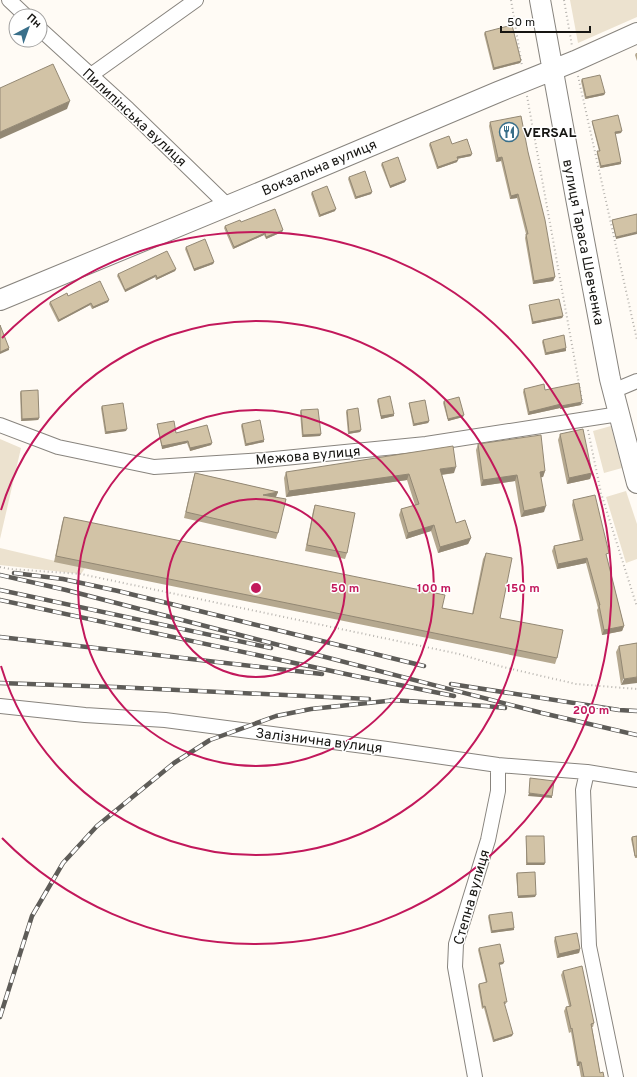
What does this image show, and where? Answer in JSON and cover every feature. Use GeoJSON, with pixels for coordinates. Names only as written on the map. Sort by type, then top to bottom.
{"type":"FeatureCollection","features":[{"type":"Feature","properties":{"kind":"main road","name":"вулиця Тараса Шевченка"},"geometry":{"type":"LineString","coordinates":[[540,0],[613,390],[637,483]]}},
{"type":"Feature","properties":{"kind":"main road","name":"Вокзальна вулиця"},"geometry":{"type":"LineString","coordinates":[[0,300],[575,61],[637,33]]}},
{"type":"Feature","properties":{"kind":"street"},"geometry":{"type":"LineString","coordinates":[[9,0],[18,8]]}},
{"type":"Feature","properties":{"kind":"street"},"geometry":{"type":"LineString","coordinates":[[91,75],[196,0]]}},
{"type":"Feature","properties":{"kind":"street","name":"Пилипінська вулиця"},"geometry":{"type":"LineString","coordinates":[[48,36],[128,109],[228,206]]}},
{"type":"Feature","properties":{"kind":"street"},"geometry":{"type":"LineString","coordinates":[[613,390],[637,381]]}},
{"type":"Feature","properties":{"kind":"street","name":"Межова вулиця"},"geometry":{"type":"LineString","coordinates":[[0,425],[58,447],[154,467],[264,460],[426,444],[619,414]]}},
{"type":"Feature","properties":{"kind":"street","name":"Залізнична вулиця"},"geometry":{"type":"LineString","coordinates":[[0,706],[85,715],[165,720],[498,765],[587,772],[637,780]]}},
{"type":"Feature","properties":{"kind":"street","name":"Степна вулиця"},"geometry":{"type":"LineString","coordinates":[[475,1077],[455,967],[456,944],[488,840],[498,791],[498,765]]}},
{"type":"Feature","properties":{"kind":"street"},"geometry":{"type":"LineString","coordinates":[[587,772],[583,790],[589,946],[616,1077]]}},
{"type":"Feature","properties":{"kind":"path"},"geometry":{"type":"LineString","coordinates":[[511,0],[524,82],[586,420],[601,493],[637,607]]}},
{"type":"Feature","properties":{"kind":"path"},"geometry":{"type":"LineString","coordinates":[[564,0],[575,61],[637,340]]}},
{"type":"Feature","properties":{"kind":"path"},"geometry":{"type":"LineString","coordinates":[[0,567],[81,574],[459,654],[503,667],[576,684],[637,689]]}},
{"type":"Feature","properties":{"kind":"shaded area"},"geometry":{"type":"Polygon","coordinates":[[[570,0],[637,0],[637,17],[578,43],[570,0]]]}},
{"type":"Feature","properties":{"kind":"shaded area"},"geometry":{"type":"Polygon","coordinates":[[[611,426],[622,468],[604,473],[593,431],[611,426]]]}},
{"type":"Feature","properties":{"kind":"shaded area"},"geometry":{"type":"Polygon","coordinates":[[[0,439],[21,448],[0,539],[0,439]]]}},
{"type":"Feature","properties":{"kind":"shaded area"},"geometry":{"type":"Polygon","coordinates":[[[626,491],[637,524],[637,559],[626,563],[606,497],[626,491]]]}},
{"type":"Feature","properties":{"kind":"shaded area"},"geometry":{"type":"Polygon","coordinates":[[[0,548],[85,568],[81,574],[0,565],[0,548]]]}},
{"type":"Feature","properties":{"kind":"building"},"geometry":{"type":"Polygon","coordinates":[[[512,25],[521,61],[494,68],[485,32],[512,25]]]}},
{"type":"Feature","properties":{"kind":"building"},"geometry":{"type":"Polygon","coordinates":[[[53,64],[70,101],[0,132],[0,88],[53,64]]]}},
{"type":"Feature","properties":{"kind":"building"},"geometry":{"type":"Polygon","coordinates":[[[600,75],[605,93],[586,97],[582,79],[600,75]]]}},
{"type":"Feature","properties":{"kind":"building"},"geometry":{"type":"Polygon","coordinates":[[[618,115],[622,131],[615,132],[621,162],[601,166],[597,151],[600,151],[592,121],[618,115]]]}},
{"type":"Feature","properties":{"kind":"building"},"geometry":{"type":"Polygon","coordinates":[[[521,116],[528,152],[545,220],[555,277],[534,281],[526,234],[528,234],[518,194],[511,196],[502,157],[498,158],[490,122],[521,116]]]}},
{"type":"Feature","properties":{"kind":"building"},"geometry":{"type":"Polygon","coordinates":[[[449,136],[452,144],[467,139],[472,154],[457,157],[458,160],[438,167],[430,143],[449,136]]]}},
{"type":"Feature","properties":{"kind":"building"},"geometry":{"type":"Polygon","coordinates":[[[398,157],[406,180],[390,186],[382,163],[398,157]]]}},
{"type":"Feature","properties":{"kind":"building"},"geometry":{"type":"Polygon","coordinates":[[[365,171],[372,192],[356,197],[349,177],[365,171]]]}},
{"type":"Feature","properties":{"kind":"building"},"geometry":{"type":"Polygon","coordinates":[[[327,186],[336,209],[320,215],[312,192],[327,186]]]}},
{"type":"Feature","properties":{"kind":"building"},"geometry":{"type":"Polygon","coordinates":[[[275,209],[283,230],[266,237],[265,233],[234,247],[225,226],[240,220],[241,222],[275,209]]]}},
{"type":"Feature","properties":{"kind":"building"},"geometry":{"type":"Polygon","coordinates":[[[637,214],[637,232],[616,237],[612,220],[637,214]]]}},
{"type":"Feature","properties":{"kind":"building"},"geometry":{"type":"Polygon","coordinates":[[[205,239],[214,262],[194,269],[186,247],[205,239]]]}},
{"type":"Feature","properties":{"kind":"building"},"geometry":{"type":"Polygon","coordinates":[[[167,251],[176,269],[157,278],[156,275],[125,290],[118,274],[167,251]]]}},
{"type":"Feature","properties":{"kind":"building"},"geometry":{"type":"Polygon","coordinates":[[[100,281],[109,300],[93,307],[91,303],[59,320],[50,302],[67,293],[68,296],[100,281]]]}},
{"type":"Feature","properties":{"kind":"building"},"geometry":{"type":"Polygon","coordinates":[[[559,299],[563,316],[533,322],[529,305],[559,299]]]}},
{"type":"Feature","properties":{"kind":"building"},"geometry":{"type":"Polygon","coordinates":[[[0,325],[9,348],[0,352],[0,325]]]}},
{"type":"Feature","properties":{"kind":"building"},"geometry":{"type":"Polygon","coordinates":[[[564,335],[566,348],[546,353],[543,340],[564,335]]]}},
{"type":"Feature","properties":{"kind":"building"},"geometry":{"type":"Polygon","coordinates":[[[579,383],[582,402],[561,406],[561,404],[529,412],[524,389],[544,384],[545,390],[579,383]]]}},
{"type":"Feature","properties":{"kind":"building"},"geometry":{"type":"Polygon","coordinates":[[[38,390],[39,418],[22,419],[21,391],[38,390]]]}},
{"type":"Feature","properties":{"kind":"building"},"geometry":{"type":"Polygon","coordinates":[[[390,396],[394,414],[381,416],[378,399],[390,396]]]}},
{"type":"Feature","properties":{"kind":"building"},"geometry":{"type":"Polygon","coordinates":[[[459,397],[464,415],[448,419],[444,401],[459,397]]]}},
{"type":"Feature","properties":{"kind":"building"},"geometry":{"type":"Polygon","coordinates":[[[425,400],[429,421],[414,424],[409,403],[425,400]]]}},
{"type":"Feature","properties":{"kind":"building"},"geometry":{"type":"Polygon","coordinates":[[[123,403],[127,429],[106,432],[102,406],[123,403]]]}},
{"type":"Feature","properties":{"kind":"building"},"geometry":{"type":"Polygon","coordinates":[[[358,408],[361,430],[349,432],[347,410],[358,408]]]}},
{"type":"Feature","properties":{"kind":"building"},"geometry":{"type":"Polygon","coordinates":[[[318,409],[321,434],[303,435],[301,410],[318,409]]]}},
{"type":"Feature","properties":{"kind":"building"},"geometry":{"type":"Polygon","coordinates":[[[260,420],[264,440],[246,444],[242,424],[260,420]]]}},
{"type":"Feature","properties":{"kind":"building"},"geometry":{"type":"Polygon","coordinates":[[[174,421],[176,433],[207,425],[212,443],[190,448],[188,441],[162,446],[157,424],[174,421]]]}},
{"type":"Feature","properties":{"kind":"building"},"geometry":{"type":"Polygon","coordinates":[[[583,429],[592,473],[569,478],[560,434],[583,429]]]}},
{"type":"Feature","properties":{"kind":"building"},"geometry":{"type":"Polygon","coordinates":[[[541,435],[545,471],[540,472],[546,506],[524,511],[517,475],[483,480],[478,444],[541,435]]]}},
{"type":"Feature","properties":{"kind":"building"},"geometry":{"type":"Polygon","coordinates":[[[453,446],[456,467],[440,469],[456,523],[465,520],[471,538],[440,547],[434,525],[408,533],[401,509],[419,504],[409,474],[289,491],[286,472],[453,446]]]}},
{"type":"Feature","properties":{"kind":"building"},"geometry":{"type":"Polygon","coordinates":[[[195,473],[278,492],[263,495],[286,499],[278,533],[186,512],[195,473]]]}},
{"type":"Feature","properties":{"kind":"building"},"geometry":{"type":"Polygon","coordinates":[[[595,495],[609,553],[606,554],[624,626],[604,630],[600,605],[587,558],[558,564],[554,546],[583,540],[573,500],[595,495]]]}},
{"type":"Feature","properties":{"kind":"building"},"geometry":{"type":"Polygon","coordinates":[[[315,505],[355,513],[347,553],[307,545],[315,505]]]}},
{"type":"Feature","properties":{"kind":"building"},"geometry":{"type":"Polygon","coordinates":[[[64,517],[445,595],[442,608],[473,614],[486,553],[512,558],[500,618],[563,630],[557,658],[56,556],[64,517]]]}},
{"type":"Feature","properties":{"kind":"building"},"geometry":{"type":"Polygon","coordinates":[[[637,643],[637,677],[624,679],[619,646],[637,643]]]}},
{"type":"Feature","properties":{"kind":"building"},"geometry":{"type":"Polygon","coordinates":[[[530,778],[554,781],[552,796],[529,793],[530,778]]]}},
{"type":"Feature","properties":{"kind":"building"},"geometry":{"type":"Polygon","coordinates":[[[526,836],[544,836],[545,863],[527,863],[526,836]]]}},
{"type":"Feature","properties":{"kind":"building"},"geometry":{"type":"Polygon","coordinates":[[[637,836],[637,856],[635,856],[632,837],[637,836]]]}},
{"type":"Feature","properties":{"kind":"building"},"geometry":{"type":"Polygon","coordinates":[[[535,872],[536,895],[518,896],[517,873],[535,872]]]}},
{"type":"Feature","properties":{"kind":"building"},"geometry":{"type":"Polygon","coordinates":[[[512,912],[514,928],[492,931],[489,915],[512,912]]]}},
{"type":"Feature","properties":{"kind":"building"},"geometry":{"type":"Polygon","coordinates":[[[577,933],[580,949],[559,954],[555,937],[577,933]]]}},
{"type":"Feature","properties":{"kind":"building"},"geometry":{"type":"Polygon","coordinates":[[[500,944],[504,962],[499,963],[507,1002],[504,1002],[513,1034],[494,1040],[485,1006],[483,1007],[479,984],[487,982],[479,948],[500,944]]]}},
{"type":"Feature","properties":{"kind":"building"},"geometry":{"type":"Polygon","coordinates":[[[582,966],[594,1023],[591,1024],[600,1073],[603,1072],[604,1077],[584,1077],[581,1062],[578,1062],[572,1028],[571,1029],[566,1007],[571,1006],[563,971],[582,966]]]}},
{"type":"Feature","properties":{"kind":"railway"},"geometry":{"type":"LineString","coordinates":[[14,573],[63,579],[118,591],[424,666]]}},
{"type":"Feature","properties":{"kind":"railway"},"geometry":{"type":"LineString","coordinates":[[0,575],[66,590],[542,713],[637,735]]}},
{"type":"Feature","properties":{"kind":"railway"},"geometry":{"type":"LineString","coordinates":[[0,590],[271,648]]}},
{"type":"Feature","properties":{"kind":"railway"},"geometry":{"type":"LineString","coordinates":[[0,600],[454,696]]}},
{"type":"Feature","properties":{"kind":"railway"},"geometry":{"type":"LineString","coordinates":[[0,637],[322,674]]}},
{"type":"Feature","properties":{"kind":"railway"},"geometry":{"type":"LineString","coordinates":[[0,683],[369,699]]}},
{"type":"Feature","properties":{"kind":"railway"},"geometry":{"type":"LineString","coordinates":[[451,684],[619,710],[637,711]]}},
{"type":"Feature","properties":{"kind":"railway"},"geometry":{"type":"LineString","coordinates":[[391,700],[505,708]]}},
{"type":"Feature","properties":{"kind":"railway"},"geometry":{"type":"LineString","coordinates":[[0,1017],[32,916],[63,863],[97,826],[174,763],[210,740],[276,716],[311,709],[396,700]]}},
{"type":"Feature","properties":{"kind":"place","name":"VERSAL"},"geometry":{"type":"Point","coordinates":[509,132]}}]}
